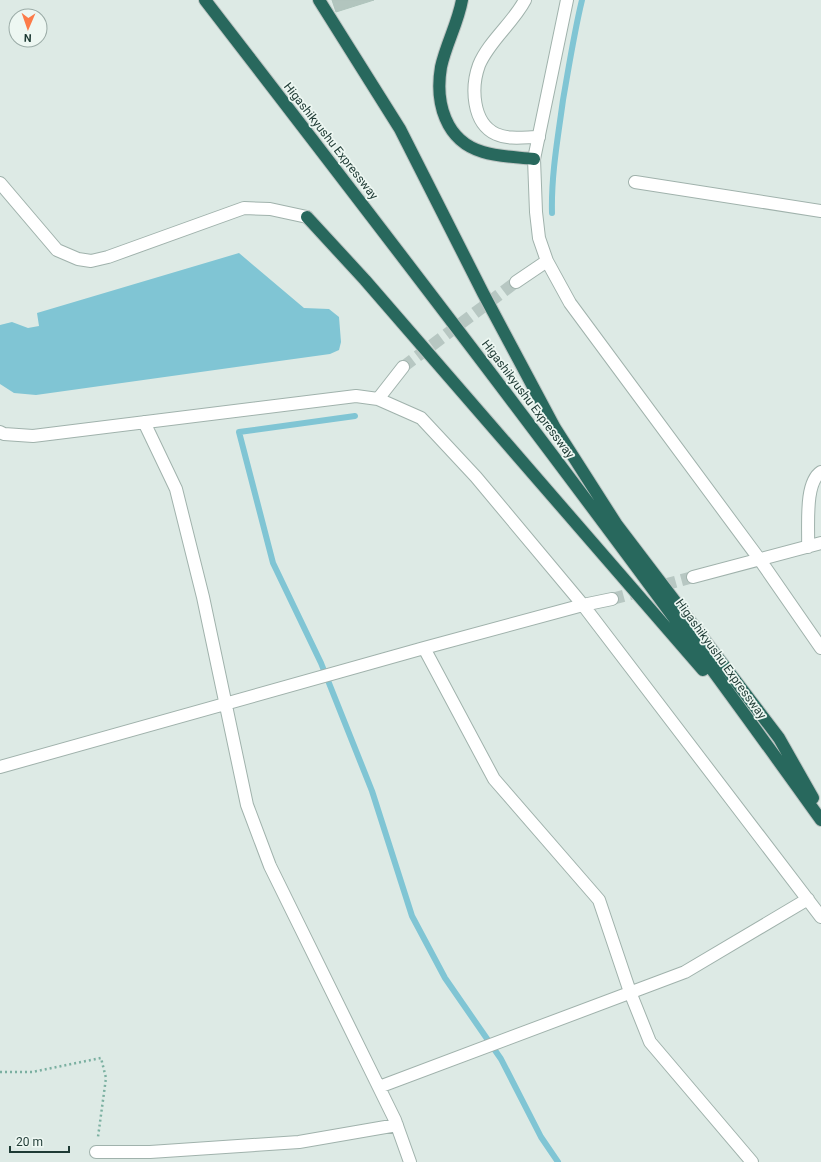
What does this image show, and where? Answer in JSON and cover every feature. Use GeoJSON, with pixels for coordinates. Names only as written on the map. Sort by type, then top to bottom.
{"type":"FeatureCollection","features":[{"type":"Feature","properties":{"kind":"highway","name":"Higashikyushu Expressway"},"geometry":{"type":"LineString","coordinates":[[205,0],[449,317],[763,739],[821,820]]}},
{"type":"Feature","properties":{"kind":"highway"},"geometry":{"type":"LineString","coordinates":[[319,0],[400,129],[483,293],[555,428],[617,525],[779,738],[821,811]]}},
{"type":"Feature","properties":{"kind":"highway"},"geometry":{"type":"LineString","coordinates":[[462,0],[441,66],[439,91],[441,108],[448,123],[458,138],[470,147],[497,155],[534,159]]}},
{"type":"Feature","properties":{"kind":"highway"},"geometry":{"type":"LineString","coordinates":[[307,217],[365,280],[763,739]]}},
{"type":"Feature","properties":{"kind":"street"},"geometry":{"type":"LineString","coordinates":[[525,0],[479,65],[475,82],[474,101],[479,117],[485,126],[496,134],[509,137],[539,137]]}},
{"type":"Feature","properties":{"kind":"street"},"geometry":{"type":"LineString","coordinates":[[567,0],[534,159],[536,212],[539,238],[546,261],[570,303],[760,560],[821,648]]}},
{"type":"Feature","properties":{"kind":"street"},"geometry":{"type":"LineString","coordinates":[[635,182],[821,211]]}},
{"type":"Feature","properties":{"kind":"street"},"geometry":{"type":"LineString","coordinates":[[0,183],[57,250],[78,259],[91,261],[108,257],[244,208],[270,209],[307,217]]}},
{"type":"Feature","properties":{"kind":"street"},"geometry":{"type":"LineString","coordinates":[[516,282],[546,261]]}},
{"type":"Feature","properties":{"kind":"street"},"geometry":{"type":"LineString","coordinates":[[378,399],[404,368]]}},
{"type":"Feature","properties":{"kind":"street"},"geometry":{"type":"LineString","coordinates":[[0,432],[4,434],[33,436],[356,396],[378,399],[422,418],[476,477],[583,605],[821,917]]}},
{"type":"Feature","properties":{"kind":"street"},"geometry":{"type":"LineString","coordinates":[[144,422],[176,489],[204,597],[225,705],[247,805],[270,866],[379,1087],[410,1162]]}},
{"type":"Feature","properties":{"kind":"street"},"geometry":{"type":"LineString","coordinates":[[808,547],[810,489],[815,476],[821,472]]}},
{"type":"Feature","properties":{"kind":"street"},"geometry":{"type":"LineString","coordinates":[[694,577],[821,543]]}},
{"type":"Feature","properties":{"kind":"street"},"geometry":{"type":"LineString","coordinates":[[0,767],[424,648],[583,605],[612,599]]}},
{"type":"Feature","properties":{"kind":"street"},"geometry":{"type":"LineString","coordinates":[[424,648],[494,779],[599,900],[630,992],[650,1042],[752,1162]]}},
{"type":"Feature","properties":{"kind":"street"},"geometry":{"type":"LineString","coordinates":[[379,1087],[685,972],[808,899]]}},
{"type":"Feature","properties":{"kind":"street"},"geometry":{"type":"LineString","coordinates":[[96,1152],[150,1152],[299,1142],[396,1125]]}},
{"type":"Feature","properties":{"kind":"path"},"geometry":{"type":"LineString","coordinates":[[0,1072],[32,1072],[101,1058],[106,1078],[96,1152]]}},
{"type":"Feature","properties":{"kind":"water"},"geometry":{"type":"Polygon","coordinates":[[[239,253],[304,308],[329,309],[339,317],[341,342],[339,350],[330,354],[36,395],[14,393],[0,384],[0,325],[12,322],[28,328],[39,326],[37,313],[239,253]]]}},
{"type":"Feature","properties":{"kind":"building"},"geometry":{"type":"Polygon","coordinates":[[[332,0],[374,0],[336,12],[332,0]]]}},
{"type":"Feature","properties":{"kind":"waterway"},"geometry":{"type":"LineString","coordinates":[[552,213],[554,170],[559,128],[576,25],[582,0]]}},
{"type":"Feature","properties":{"kind":"waterway"},"geometry":{"type":"LineString","coordinates":[[355,416],[239,432],[273,563],[321,663],[372,791],[412,916],[445,978],[501,1059],[541,1137],[558,1162]]}},
{"type":"Feature","properties":{"kind":"tunnel"},"geometry":{"type":"LineString","coordinates":[[403,367],[516,282]]}},
{"type":"Feature","properties":{"kind":"tunnel"},"geometry":{"type":"LineString","coordinates":[[612,599],[693,577]]}}]}
